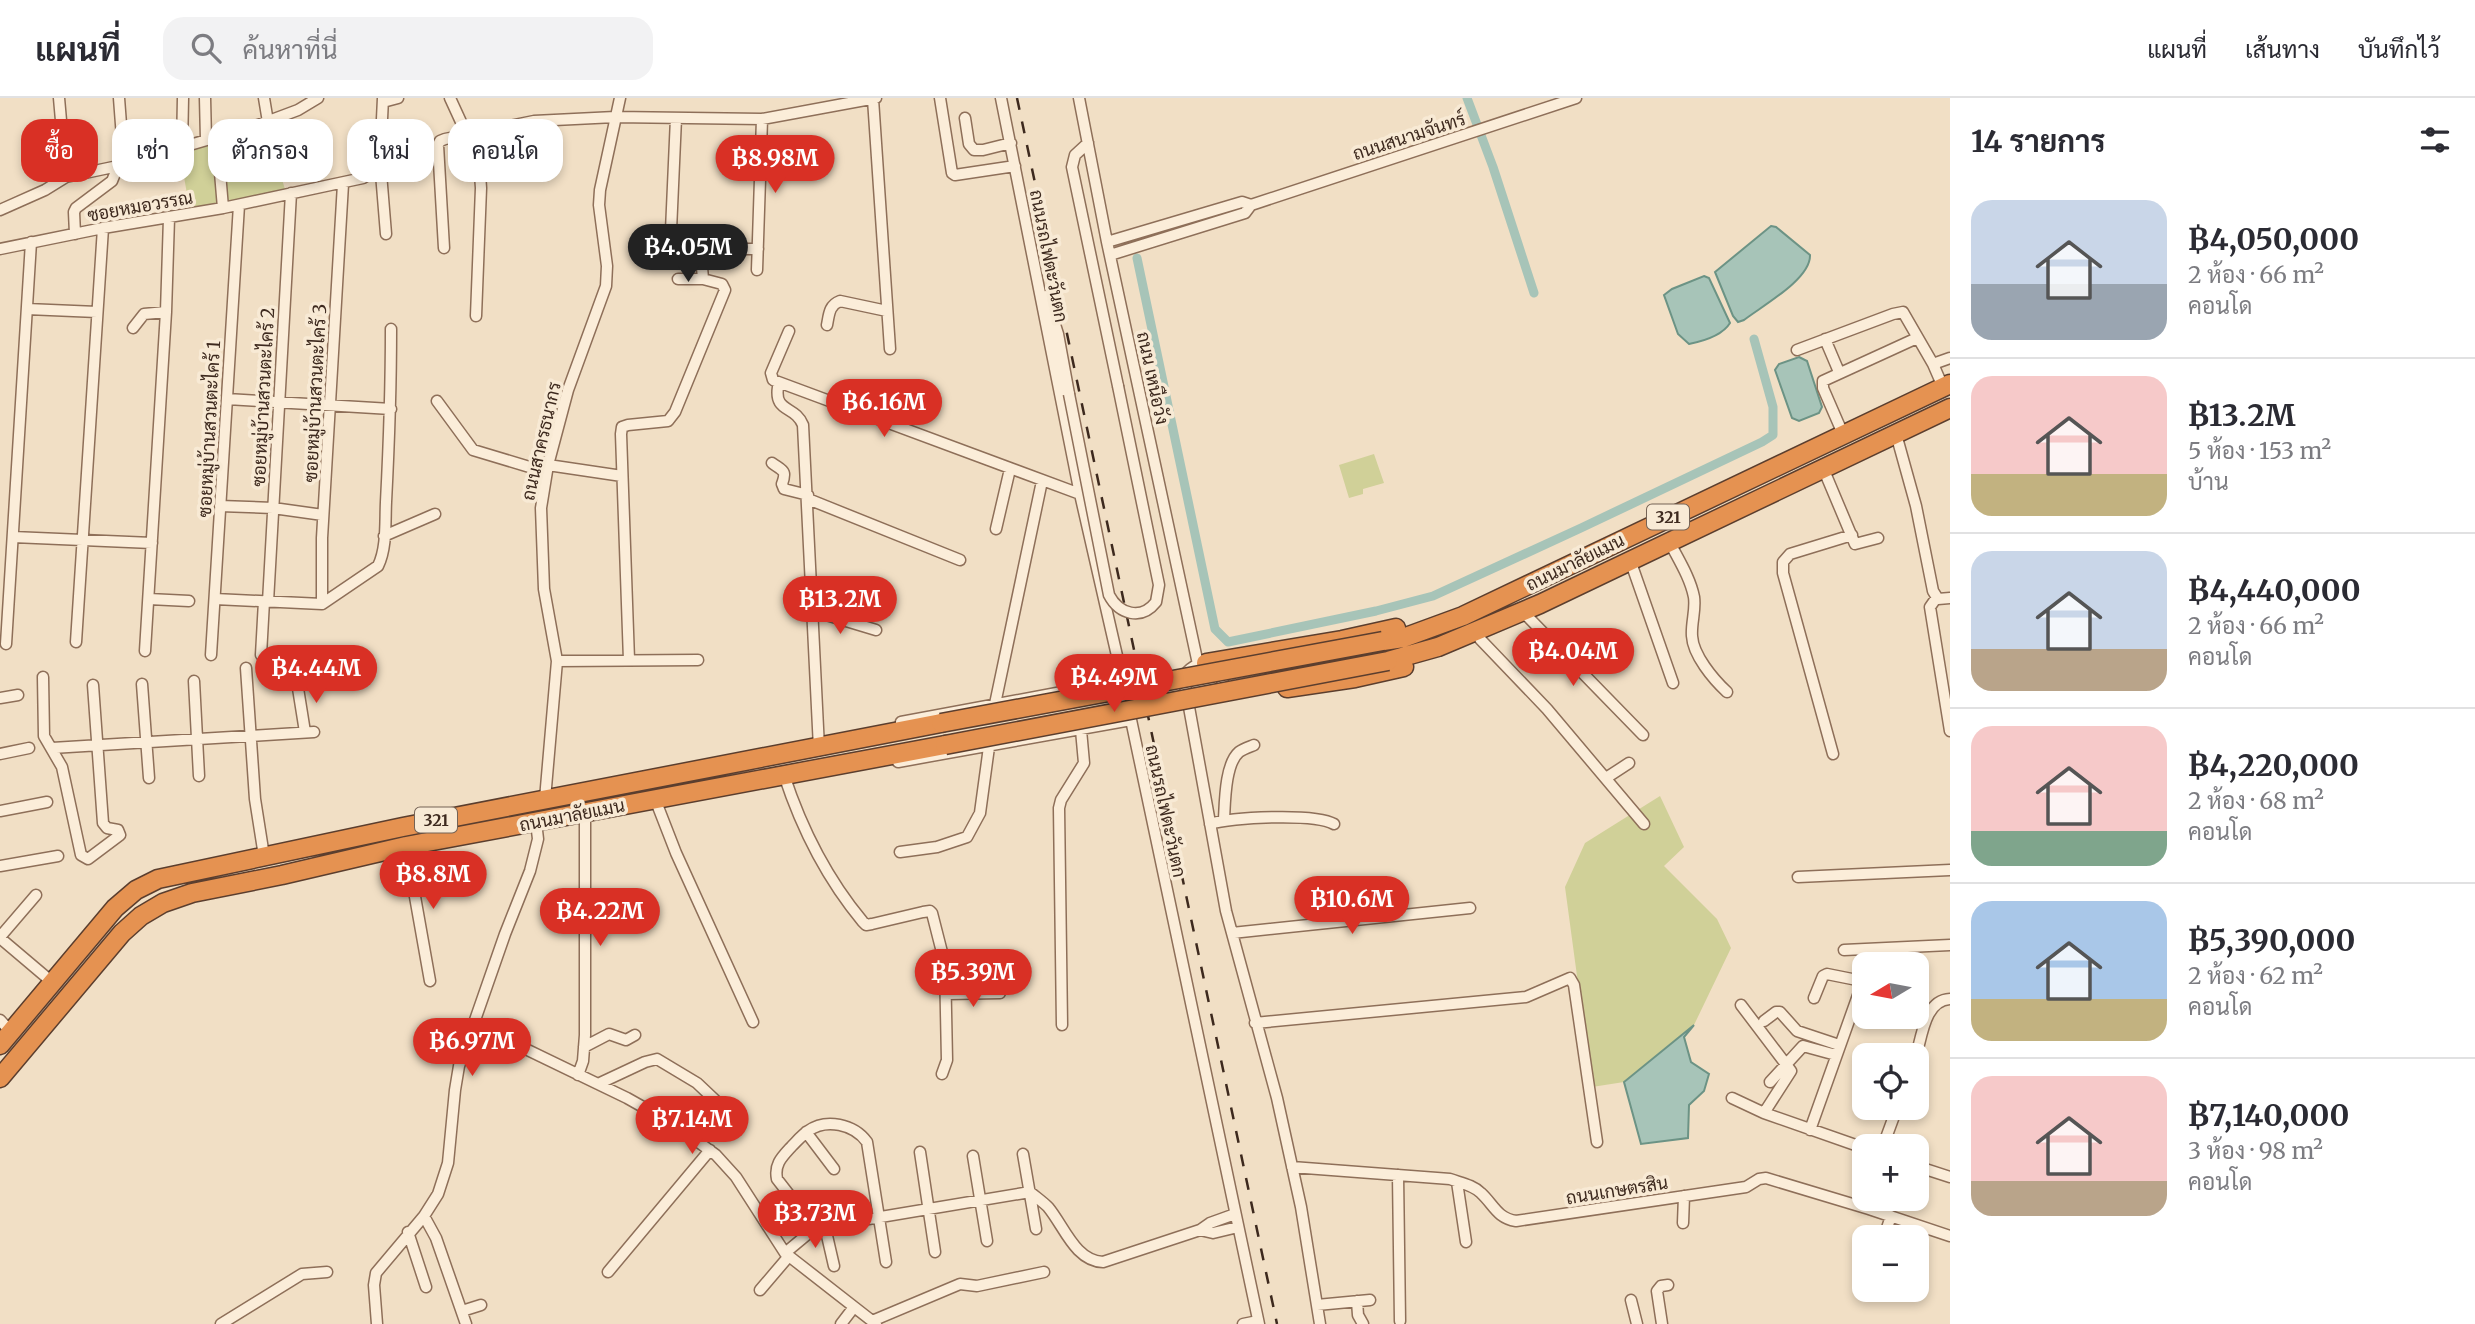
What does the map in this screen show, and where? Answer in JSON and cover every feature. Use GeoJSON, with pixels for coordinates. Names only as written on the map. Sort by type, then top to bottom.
{"type":"FeatureCollection","features":[{"type":"Feature","properties":{"kind":"highway","name":"ถนนมาลัยแมน"},"geometry":{"type":"LineString","coordinates":[[4,1032],[52,982],[116,908],[136,890],[158,879],[818,743],[1403,638],[1463,616],[1947,385]]}},
{"type":"Feature","properties":{"kind":"highway","name":"ถนนมาลัยแมน"},"geometry":{"type":"LineString","coordinates":[[0,1078],[122,933],[141,916],[163,903],[192,893],[406,846],[1388,662],[1475,633],[1950,408]]}},
{"type":"Feature","properties":{"kind":"highway"},"geometry":{"type":"LineString","coordinates":[[1188,705],[1355,678],[1442,656],[1602,581],[1627,561]]}},
{"type":"Feature","properties":{"kind":"highway"},"geometry":{"type":"LineString","coordinates":[[1202,663],[1381,632],[1436,616],[1512,586],[1537,581]]}},
{"type":"Feature","properties":{"kind":"street"},"geometry":{"type":"LineString","coordinates":[[59,98],[61,119]]}},
{"type":"Feature","properties":{"kind":"street"},"geometry":{"type":"LineString","coordinates":[[119,98],[120,119]]}},
{"type":"Feature","properties":{"kind":"street"},"geometry":{"type":"LineString","coordinates":[[183,98],[183,119]]}},
{"type":"Feature","properties":{"kind":"street"},"geometry":{"type":"LineString","coordinates":[[194,144],[206,140],[205,98]]}},
{"type":"Feature","properties":{"kind":"street"},"geometry":{"type":"LineString","coordinates":[[264,98],[268,119]]}},
{"type":"Feature","properties":{"kind":"street"},"geometry":{"type":"LineString","coordinates":[[276,119],[318,98]]}},
{"type":"Feature","properties":{"kind":"street"},"geometry":{"type":"LineString","coordinates":[[382,119],[383,100],[398,98]]}},
{"type":"Feature","properties":{"kind":"street"},"geometry":{"type":"LineString","coordinates":[[450,98],[463,119]]}},
{"type":"Feature","properties":{"kind":"street","name":"ถนนสาครธนากร"},"geometry":{"type":"LineString","coordinates":[[545,799],[556,661],[544,589],[541,508],[547,469],[568,390],[606,286],[607,265],[599,205],[600,190],[620,98]]}},
{"type":"Feature","properties":{"kind":"street"},"geometry":{"type":"LineString","coordinates":[[940,98],[952,173],[956,175],[1015,166]]}},
{"type":"Feature","properties":{"kind":"street","name":"ถนนรถไฟตะวันตก"},"geometry":{"type":"LineString","coordinates":[[1001,98],[1080,494],[1123,682],[1259,1323]]}},
{"type":"Feature","properties":{"kind":"street","name":"ถนน เหนือวัง"},"geometry":{"type":"LineString","coordinates":[[1079,98],[1107,242],[1202,663]]}},
{"type":"Feature","properties":{"kind":"street","name":"ถนนสนามจันทร์"},"geometry":{"type":"LineString","coordinates":[[1110,255],[1245,213],[1251,205],[1576,98]]}},
{"type":"Feature","properties":{"kind":"street"},"geometry":{"type":"LineString","coordinates":[[563,120],[615,117],[744,121],[874,99],[890,349]]}},
{"type":"Feature","properties":{"kind":"street"},"geometry":{"type":"LineString","coordinates":[[676,118],[669,250],[673,254],[701,255]]}},
{"type":"Feature","properties":{"kind":"street"},"geometry":{"type":"LineString","coordinates":[[965,118],[969,144],[974,150],[1010,143]]}},
{"type":"Feature","properties":{"kind":"street"},"geometry":{"type":"LineString","coordinates":[[757,270],[762,119]]}},
{"type":"Feature","properties":{"kind":"street"},"geometry":{"type":"LineString","coordinates":[[444,248],[438,145],[440,141],[448,138]]}},
{"type":"Feature","properties":{"kind":"street"},"geometry":{"type":"LineString","coordinates":[[1039,285],[1047,297],[1052,314],[1109,595],[1121,610],[1142,613],[1156,603],[1158,585],[1072,167],[1075,155],[1088,144]]}},
{"type":"Feature","properties":{"kind":"street"},"geometry":{"type":"LineString","coordinates":[[75,234],[76,208],[112,181]]}},
{"type":"Feature","properties":{"kind":"street"},"geometry":{"type":"LineString","coordinates":[[0,210],[58,182]]}},
{"type":"Feature","properties":{"kind":"street"},"geometry":{"type":"LineString","coordinates":[[221,182],[223,208]]}},
{"type":"Feature","properties":{"kind":"street","name":"ซอยหมอวรรณ"},"geometry":{"type":"LineString","coordinates":[[0,250],[349,182]]}},
{"type":"Feature","properties":{"kind":"street"},"geometry":{"type":"LineString","coordinates":[[382,182],[386,234]]}},
{"type":"Feature","properties":{"kind":"street"},"geometry":{"type":"LineString","coordinates":[[476,316],[480,182]]}},
{"type":"Feature","properties":{"kind":"street","name":"ซอยหมู่บ้านสวนตะไคร้ 3"},"geometry":{"type":"LineString","coordinates":[[322,604],[323,514],[343,184]]}},
{"type":"Feature","properties":{"kind":"street","name":"ซอยหมู่บ้านสวนตะไคร้ 2"},"geometry":{"type":"LineString","coordinates":[[261,655],[273,508],[291,193]]}},
{"type":"Feature","properties":{"kind":"street","name":"ถนนสนามจันทร์"},"geometry":{"type":"LineString","coordinates":[[1107,242],[1242,202],[1251,205]]}},
{"type":"Feature","properties":{"kind":"street","name":"ซอยหมู่บ้านสวนตะไคร้ 1"},"geometry":{"type":"LineString","coordinates":[[211,655],[239,205]]}},
{"type":"Feature","properties":{"kind":"street"},"geometry":{"type":"LineString","coordinates":[[145,651],[166,312],[169,218]]}},
{"type":"Feature","properties":{"kind":"street"},"geometry":{"type":"LineString","coordinates":[[76,642],[103,228]]}},
{"type":"Feature","properties":{"kind":"street"},"geometry":{"type":"LineString","coordinates":[[6,644],[31,242]]}},
{"type":"Feature","properties":{"kind":"street"},"geometry":{"type":"LineString","coordinates":[[703,279],[701,255],[705,249],[758,249]]}},
{"type":"Feature","properties":{"kind":"street"},"geometry":{"type":"LineString","coordinates":[[629,660],[622,427],[668,421],[675,412],[725,290],[722,284],[703,279],[678,279]]}},
{"type":"Feature","properties":{"kind":"street"},"geometry":{"type":"LineString","coordinates":[[827,325],[834,303],[887,311]]}},
{"type":"Feature","properties":{"kind":"street"},"geometry":{"type":"LineString","coordinates":[[27,309],[97,312]]}},
{"type":"Feature","properties":{"kind":"street"},"geometry":{"type":"LineString","coordinates":[[133,328],[144,314],[166,312]]}},
{"type":"Feature","properties":{"kind":"street"},"geometry":{"type":"LineString","coordinates":[[1797,350],[1903,312],[1947,385]]}},
{"type":"Feature","properties":{"kind":"street"},"geometry":{"type":"LineString","coordinates":[[215,599],[322,604],[378,566],[384,536],[391,409],[391,328]]}},
{"type":"Feature","properties":{"kind":"street"},"geometry":{"type":"LineString","coordinates":[[789,331],[771,373],[773,380],[1080,494]]}},
{"type":"Feature","properties":{"kind":"street"},"geometry":{"type":"LineString","coordinates":[[1843,434],[1823,381],[1917,338]]}},
{"type":"Feature","properties":{"kind":"street"},"geometry":{"type":"LineString","coordinates":[[1825,339],[1839,372]]}},
{"type":"Feature","properties":{"kind":"street"},"geometry":{"type":"LineString","coordinates":[[1933,364],[1950,358]]}},
{"type":"Feature","properties":{"kind":"street"},"geometry":{"type":"LineString","coordinates":[[778,387],[780,404],[795,414],[803,425],[818,743],[995,704],[1123,682]]}},
{"type":"Feature","properties":{"kind":"street"},"geometry":{"type":"LineString","coordinates":[[227,399],[391,409]]}},
{"type":"Feature","properties":{"kind":"street"},"geometry":{"type":"LineString","coordinates":[[437,401],[473,450],[547,469],[622,476]]}},
{"type":"Feature","properties":{"kind":"street"},"geometry":{"type":"LineString","coordinates":[[1896,434],[1937,597]]}},
{"type":"Feature","properties":{"kind":"street"},"geometry":{"type":"LineString","coordinates":[[772,463],[784,472],[784,489],[960,559]]}},
{"type":"Feature","properties":{"kind":"street"},"geometry":{"type":"LineString","coordinates":[[1823,468],[1855,544],[1878,538]]}},
{"type":"Feature","properties":{"kind":"street"},"geometry":{"type":"LineString","coordinates":[[996,528],[1010,469]]}},
{"type":"Feature","properties":{"kind":"street"},"geometry":{"type":"LineString","coordinates":[[995,704],[1042,481]]}},
{"type":"Feature","properties":{"kind":"street"},"geometry":{"type":"LineString","coordinates":[[220,506],[273,508],[323,514]]}},
{"type":"Feature","properties":{"kind":"street"},"geometry":{"type":"LineString","coordinates":[[384,536],[435,514]]}},
{"type":"Feature","properties":{"kind":"street"},"geometry":{"type":"LineString","coordinates":[[1833,754],[1783,573],[1783,562],[1790,554],[1852,535]]}},
{"type":"Feature","properties":{"kind":"street"},"geometry":{"type":"LineString","coordinates":[[13,537],[152,543]]}},
{"type":"Feature","properties":{"kind":"street"},"geometry":{"type":"LineString","coordinates":[[1669,541],[1690,583],[1695,600],[1692,638],[1695,647],[1714,678],[1727,692]]}},
{"type":"Feature","properties":{"kind":"street"},"geometry":{"type":"LineString","coordinates":[[1627,561],[1673,684]]}},
{"type":"Feature","properties":{"kind":"street"},"geometry":{"type":"LineString","coordinates":[[1937,597],[1950,598]]}},
{"type":"Feature","properties":{"kind":"street"},"geometry":{"type":"LineString","coordinates":[[1937,597],[1930,607],[1950,730]]}},
{"type":"Feature","properties":{"kind":"street"},"geometry":{"type":"LineString","coordinates":[[149,599],[189,601]]}},
{"type":"Feature","properties":{"kind":"street"},"geometry":{"type":"LineString","coordinates":[[813,611],[876,630]]}},
{"type":"Feature","properties":{"kind":"street"},"geometry":{"type":"LineString","coordinates":[[1527,617],[1643,735]]}},
{"type":"Feature","properties":{"kind":"street"},"geometry":{"type":"LineString","coordinates":[[1480,639],[1536,696],[1644,824]]}},
{"type":"Feature","properties":{"kind":"street"},"geometry":{"type":"LineString","coordinates":[[556,661],[698,660]]}},
{"type":"Feature","properties":{"kind":"street"},"geometry":{"type":"LineString","coordinates":[[1215,700],[1222,688],[1222,677],[1216,668],[1202,663],[1187,672],[1185,685],[1188,705],[1232,933],[1293,1167],[1320,1324]]}},
{"type":"Feature","properties":{"kind":"street"},"geometry":{"type":"LineString","coordinates":[[246,668],[250,737],[264,856]]}},
{"type":"Feature","properties":{"kind":"street"},"geometry":{"type":"LineString","coordinates":[[43,677],[44,736],[62,767],[81,855],[88,859],[120,835],[118,830],[107,828],[103,823],[93,685]]}},
{"type":"Feature","properties":{"kind":"street"},"geometry":{"type":"LineString","coordinates":[[194,681],[199,776]]}},
{"type":"Feature","properties":{"kind":"street"},"geometry":{"type":"LineString","coordinates":[[52,748],[309,732],[297,682]]}},
{"type":"Feature","properties":{"kind":"street"},"geometry":{"type":"LineString","coordinates":[[142,684],[149,778]]}},
{"type":"Feature","properties":{"kind":"street"},"geometry":{"type":"LineString","coordinates":[[1062,1025],[1059,808],[1084,763],[1085,729],[1079,702],[1084,688]]}},
{"type":"Feature","properties":{"kind":"street"},"geometry":{"type":"LineString","coordinates":[[0,698],[18,695]]}},
{"type":"Feature","properties":{"kind":"street"},"geometry":{"type":"LineString","coordinates":[[942,1074],[947,1060],[944,958],[932,913],[923,912],[866,925],[826,868],[801,820],[787,774],[802,776],[835,773],[1131,720]]}},
{"type":"Feature","properties":{"kind":"street"},"geometry":{"type":"LineString","coordinates":[[1224,819],[1233,762],[1240,751],[1254,745]]}},
{"type":"Feature","properties":{"kind":"street"},"geometry":{"type":"LineString","coordinates":[[900,852],[937,847],[960,841],[970,834],[982,805],[989,747]]}},
{"type":"Feature","properties":{"kind":"street"},"geometry":{"type":"LineString","coordinates":[[0,754],[29,748]]}},
{"type":"Feature","properties":{"kind":"street"},"geometry":{"type":"LineString","coordinates":[[1606,778],[1629,764]]}},
{"type":"Feature","properties":{"kind":"street"},"geometry":{"type":"LineString","coordinates":[[655,799],[676,853],[752,1022]]}},
{"type":"Feature","properties":{"kind":"street"},"geometry":{"type":"LineString","coordinates":[[0,811],[47,802]]}},
{"type":"Feature","properties":{"kind":"street"},"geometry":{"type":"LineString","coordinates":[[578,1074],[584,1048],[585,813]]}},
{"type":"Feature","properties":{"kind":"street"},"geometry":{"type":"LineString","coordinates":[[1210,824],[1224,819],[1323,819],[1334,824]]}},
{"type":"Feature","properties":{"kind":"street"},"geometry":{"type":"LineString","coordinates":[[377,1324],[374,1285],[376,1273],[424,1216],[438,1194],[448,1163],[456,1080],[505,934],[530,872],[538,839],[536,822]]}},
{"type":"Feature","properties":{"kind":"street"},"geometry":{"type":"LineString","coordinates":[[406,846],[430,981]]}},
{"type":"Feature","properties":{"kind":"street"},"geometry":{"type":"LineString","coordinates":[[0,866],[58,856]]}},
{"type":"Feature","properties":{"kind":"street"},"geometry":{"type":"LineString","coordinates":[[1797,877],[1950,870]]}},
{"type":"Feature","properties":{"kind":"street"},"geometry":{"type":"LineString","coordinates":[[36,895],[0,938],[52,982]]}},
{"type":"Feature","properties":{"kind":"street"},"geometry":{"type":"LineString","coordinates":[[1232,933],[1470,908]]}},
{"type":"Feature","properties":{"kind":"street"},"geometry":{"type":"LineString","coordinates":[[1844,950],[1950,945]]}},
{"type":"Feature","properties":{"kind":"street"},"geometry":{"type":"LineString","coordinates":[[1810,1129],[1837,1050],[1861,992],[1860,984],[1852,978],[1824,974],[1814,998]]}},
{"type":"Feature","properties":{"kind":"street"},"geometry":{"type":"LineString","coordinates":[[1255,1023],[1525,997],[1570,978],[1574,985],[1597,1142]]}},
{"type":"Feature","properties":{"kind":"street"},"geometry":{"type":"LineString","coordinates":[[946,994],[1000,993]]}},
{"type":"Feature","properties":{"kind":"street"},"geometry":{"type":"LineString","coordinates":[[1920,1043],[1931,1008],[1939,1000],[1950,999]]}},
{"type":"Feature","properties":{"kind":"street"},"geometry":{"type":"LineString","coordinates":[[1741,1005],[1791,1071],[1764,1113]]}},
{"type":"Feature","properties":{"kind":"street"},"geometry":{"type":"LineString","coordinates":[[1764,1021],[1780,1012],[1797,1031],[1837,1050]]}},
{"type":"Feature","properties":{"kind":"street"},"geometry":{"type":"LineString","coordinates":[[474,1024],[675,1125],[710,1150],[736,1177],[787,1255],[874,1322],[960,1284],[977,1286],[1044,1272]]}},
{"type":"Feature","properties":{"kind":"street"},"geometry":{"type":"LineString","coordinates":[[584,1048],[609,1034],[623,1040],[635,1035]]}},
{"type":"Feature","properties":{"kind":"street"},"geometry":{"type":"LineString","coordinates":[[1770,1082],[1788,1065],[1802,1046],[1837,1050]]}},
{"type":"Feature","properties":{"kind":"street"},"geometry":{"type":"LineString","coordinates":[[598,1084],[657,1059],[696,1083],[716,1101]]}},
{"type":"Feature","properties":{"kind":"street"},"geometry":{"type":"LineString","coordinates":[[1732,1098],[1764,1113],[1852,1144]]}},
{"type":"Feature","properties":{"kind":"street"},"geometry":{"type":"LineString","coordinates":[[834,1266],[820,1228],[777,1179],[775,1170],[779,1161],[806,1132],[817,1126],[830,1124],[860,1132],[867,1142],[886,1262]]}},
{"type":"Feature","properties":{"kind":"street"},"geometry":{"type":"LineString","coordinates":[[806,1132],[834,1169]]}},
{"type":"Feature","properties":{"kind":"street"},"geometry":{"type":"LineString","coordinates":[[608,1272],[710,1150]]}},
{"type":"Feature","properties":{"kind":"street"},"geometry":{"type":"LineString","coordinates":[[920,1152],[935,1252]]}},
{"type":"Feature","properties":{"kind":"street"},"geometry":{"type":"LineString","coordinates":[[1023,1154],[1036,1229]]}},
{"type":"Feature","properties":{"kind":"street"},"geometry":{"type":"LineString","coordinates":[[973,1156],[987,1241]]}},
{"type":"Feature","properties":{"kind":"street","name":"ถนนเกษตรสิน"},"geometry":{"type":"LineString","coordinates":[[1293,1167],[1457,1182],[1473,1187],[1483,1194],[1496,1213],[1516,1221],[1746,1187],[1766,1178],[1852,1200]]}},
{"type":"Feature","properties":{"kind":"street"},"geometry":{"type":"LineString","coordinates":[[1929,1170],[1950,1177]]}},
{"type":"Feature","properties":{"kind":"street"},"geometry":{"type":"LineString","coordinates":[[1398,1175],[1400,1321]]}},
{"type":"Feature","properties":{"kind":"street"},"geometry":{"type":"LineString","coordinates":[[1457,1182],[1466,1242]]}},
{"type":"Feature","properties":{"kind":"street"},"geometry":{"type":"LineString","coordinates":[[760,1290],[787,1255],[820,1228],[979,1199],[1030,1192],[1047,1207],[1086,1258],[1103,1262],[1200,1230],[1210,1223],[1235,1214]]}},
{"type":"Feature","properties":{"kind":"street"},"geometry":{"type":"LineString","coordinates":[[1683,1223],[1684,1196]]}},
{"type":"Feature","properties":{"kind":"street","name":"ถนนเกษตรสิน"},"geometry":{"type":"LineString","coordinates":[[1880,1211],[1950,1236]]}},
{"type":"Feature","properties":{"kind":"street"},"geometry":{"type":"LineString","coordinates":[[424,1216],[436,1238],[466,1324]]}},
{"type":"Feature","properties":{"kind":"street"},"geometry":{"type":"LineString","coordinates":[[1888,1225],[1891,1216]]}},
{"type":"Feature","properties":{"kind":"street"},"geometry":{"type":"LineString","coordinates":[[1200,1230],[1213,1233],[1238,1227]]}},
{"type":"Feature","properties":{"kind":"street"},"geometry":{"type":"LineString","coordinates":[[408,1232],[426,1287]]}},
{"type":"Feature","properties":{"kind":"street"},"geometry":{"type":"LineString","coordinates":[[221,1324],[302,1273],[327,1272]]}},
{"type":"Feature","properties":{"kind":"street"},"geometry":{"type":"LineString","coordinates":[[1662,1324],[1657,1291],[1661,1286],[1668,1285]]}},
{"type":"Feature","properties":{"kind":"street"},"geometry":{"type":"LineString","coordinates":[[1317,1305],[1370,1300]]}},
{"type":"Feature","properties":{"kind":"street"},"geometry":{"type":"LineString","coordinates":[[1631,1300],[1637,1324]]}},
{"type":"Feature","properties":{"kind":"street"},"geometry":{"type":"LineString","coordinates":[[1357,1301],[1358,1315],[1363,1324]]}},
{"type":"Feature","properties":{"kind":"street"},"geometry":{"type":"LineString","coordinates":[[461,1311],[481,1305]]}},
{"type":"Feature","properties":{"kind":"street"},"geometry":{"type":"LineString","coordinates":[[841,1324],[854,1307]]}},
{"type":"Feature","properties":{"kind":"street"},"geometry":{"type":"LineString","coordinates":[[1243,1324],[1259,1323]]}},
{"type":"Feature","properties":{"kind":"green space"},"geometry":{"type":"Polygon","coordinates":[[[208,146],[208,182],[219,182],[224,200],[223,182],[283,182],[286,193],[190,212],[185,182],[194,182],[194,150],[208,146]]]}},
{"type":"Feature","properties":{"kind":"green space"},"geometry":{"type":"Polygon","coordinates":[[[1374,454],[1384,483],[1363,489],[1363,494],[1349,498],[1339,465],[1374,454]]]}},
{"type":"Feature","properties":{"kind":"green space"},"geometry":{"type":"Polygon","coordinates":[[[1660,796],[1684,847],[1664,866],[1717,919],[1731,948],[1694,1025],[1624,1082],[1592,1087],[1565,887],[1585,843],[1660,796]]]}},
{"type":"Feature","properties":{"kind":"shaded area"},"geometry":{"type":"Polygon","coordinates":[[[1771,226],[1776,227],[1810,255],[1808,264],[1803,273],[1784,291],[1738,322],[1715,272],[1771,226]]]}},
{"type":"Feature","properties":{"kind":"shaded area"},"geometry":{"type":"Polygon","coordinates":[[[1704,276],[1709,278],[1730,323],[1717,335],[1689,344],[1678,334],[1664,295],[1704,276]]]}},
{"type":"Feature","properties":{"kind":"shaded area"},"geometry":{"type":"Polygon","coordinates":[[[1799,357],[1807,361],[1822,407],[1819,413],[1799,421],[1792,418],[1775,370],[1779,364],[1799,357]]]}},
{"type":"Feature","properties":{"kind":"shaded area"},"geometry":{"type":"Polygon","coordinates":[[[1694,1025],[1684,1037],[1691,1062],[1709,1074],[1704,1091],[1689,1105],[1688,1138],[1641,1144],[1624,1082],[1694,1025]]]}},
{"type":"Feature","properties":{"kind":"waterway"},"geometry":{"type":"LineString","coordinates":[[1467,98],[1493,167],[1534,293]]}},
{"type":"Feature","properties":{"kind":"waterway"},"geometry":{"type":"LineString","coordinates":[[1137,258],[1215,629],[1228,642],[1376,611],[1433,596],[1762,442],[1773,435],[1773,407],[1754,339]]}},
{"type":"Feature","properties":{"kind":"railway"},"geometry":{"type":"LineString","coordinates":[[1017,98],[1277,1324]]}}]}
